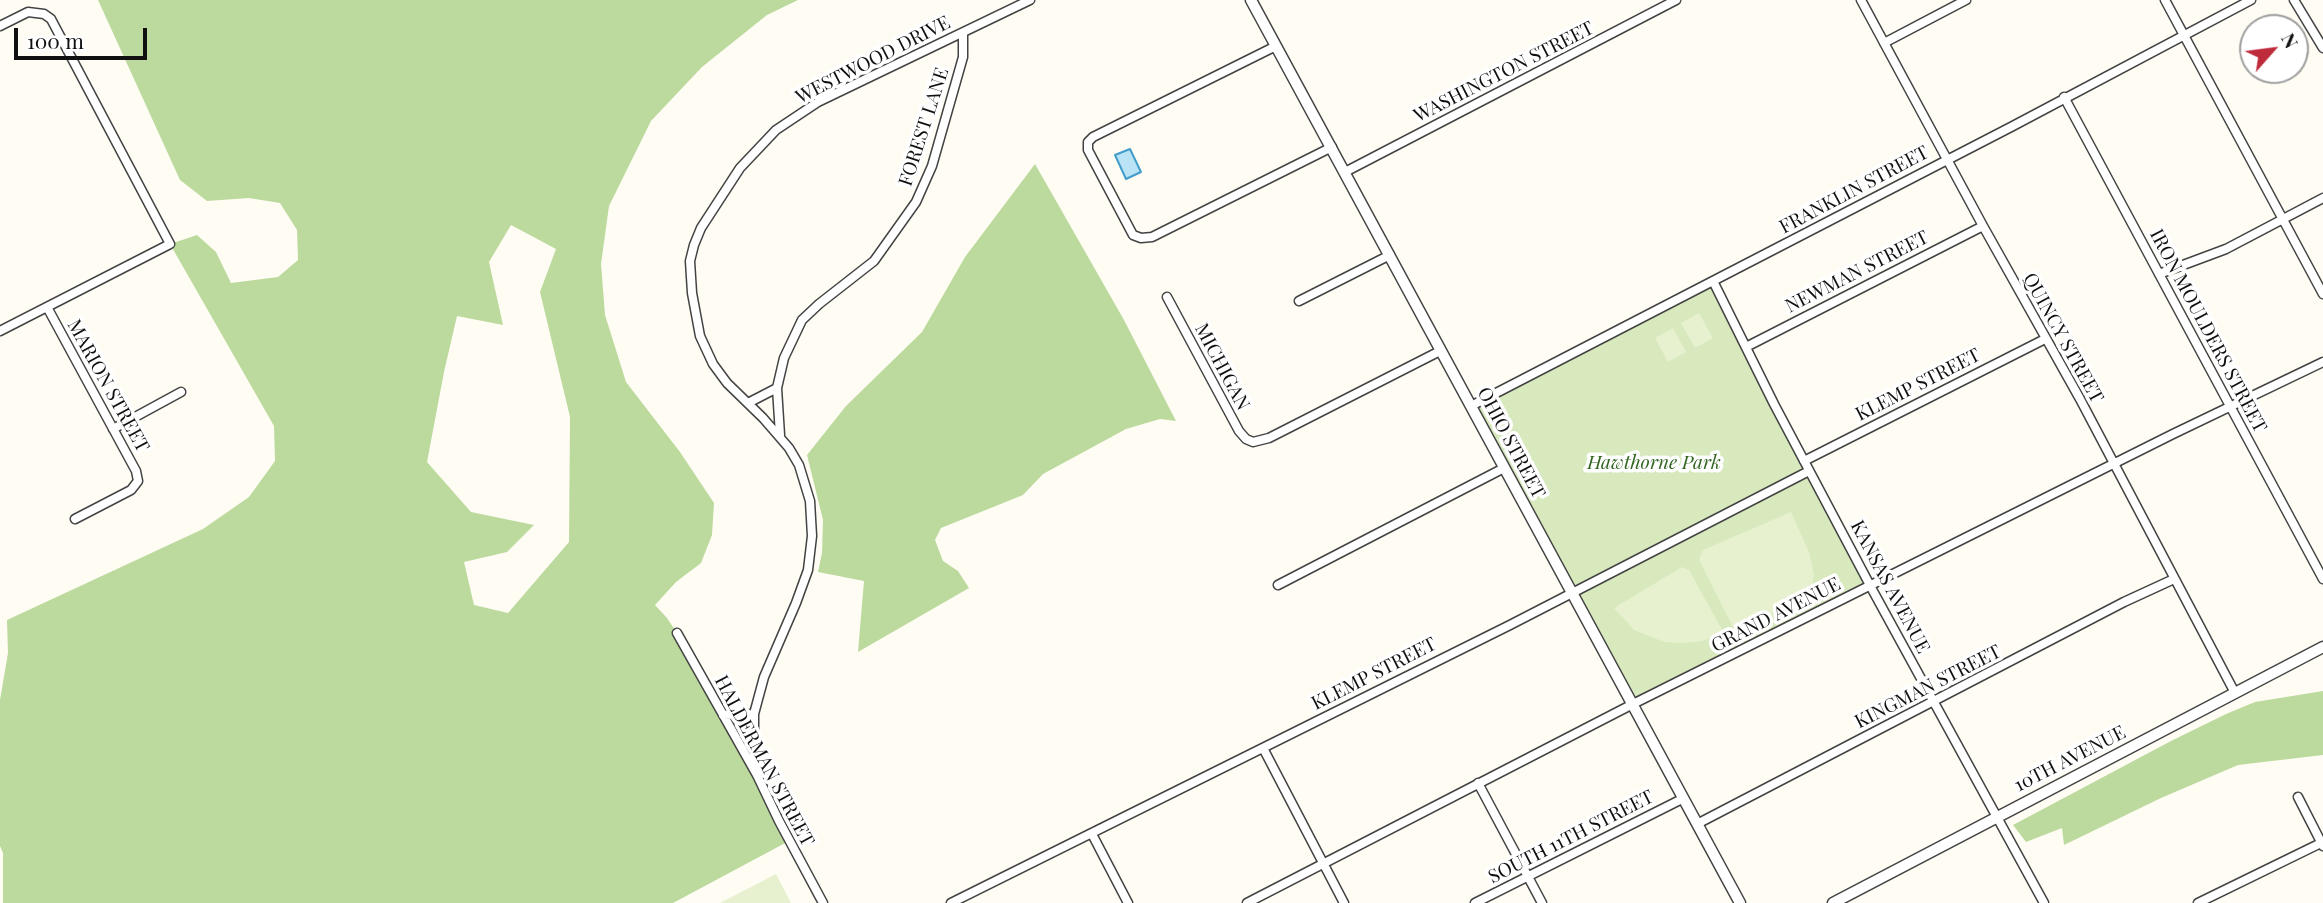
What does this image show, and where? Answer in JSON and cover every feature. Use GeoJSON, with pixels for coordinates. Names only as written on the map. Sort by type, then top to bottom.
{"type":"FeatureCollection","features":[{"type":"Feature","properties":{"kind":"street","name":"WESTWOOD DRIVE"},"geometry":{"type":"LineString","coordinates":[[757,775],[754,714],[764,677],[808,570],[812,536],[810,501],[799,465],[780,435],[727,383],[713,364],[700,336],[692,293],[690,261],[701,228],[740,168],[776,130],[818,102],[1030,0]]}},
{"type":"Feature","properties":{"kind":"street","name":"OHIO STREET"},"geometry":{"type":"LineString","coordinates":[[1251,0],[1740,903]]}},
{"type":"Feature","properties":{"kind":"street","name":"WASHINGTON STREET"},"geometry":{"type":"LineString","coordinates":[[1345,172],[1676,0]]}},
{"type":"Feature","properties":{"kind":"street","name":"QUINCY STREET"},"geometry":{"type":"LineString","coordinates":[[1861,0],[2080,400],[2235,693]]}},
{"type":"Feature","properties":{"kind":"street"},"geometry":{"type":"LineString","coordinates":[[1884,43],[1966,0]]}},
{"type":"Feature","properties":{"kind":"street"},"geometry":{"type":"LineString","coordinates":[[2165,0],[2323,293]]}},
{"type":"Feature","properties":{"kind":"street","name":"FRANKLIN STREET"},"geometry":{"type":"LineString","coordinates":[[1471,406],[2251,0]]}},
{"type":"Feature","properties":{"kind":"street"},"geometry":{"type":"LineString","coordinates":[[2294,0],[2323,48]]}},
{"type":"Feature","properties":{"kind":"street"},"geometry":{"type":"LineString","coordinates":[[0,26],[28,12],[36,11],[51,19],[170,244],[0,331]]}},
{"type":"Feature","properties":{"kind":"street","name":"FOREST LANE"},"geometry":{"type":"LineString","coordinates":[[780,435],[777,388],[784,358],[802,320],[819,303],[874,261],[916,202],[932,166],[963,57],[963,33]]}},
{"type":"Feature","properties":{"kind":"street"},"geometry":{"type":"LineString","coordinates":[[1276,46],[1093,137],[1088,142],[1088,150],[1133,234],[1141,238],[1152,237],[1332,147]]}},
{"type":"Feature","properties":{"kind":"street","name":"IRON MOULDERS STREET"},"geometry":{"type":"LineString","coordinates":[[2064,97],[2323,579]]}},
{"type":"Feature","properties":{"kind":"street"},"geometry":{"type":"LineString","coordinates":[[2159,274],[2226,249],[2323,198]]}},
{"type":"Feature","properties":{"kind":"street","name":"NEWMAN STREET"},"geometry":{"type":"LineString","coordinates":[[1746,348],[1983,226]]}},
{"type":"Feature","properties":{"kind":"street"},"geometry":{"type":"LineString","coordinates":[[1299,302],[1390,255]]}},
{"type":"Feature","properties":{"kind":"street"},"geometry":{"type":"LineString","coordinates":[[1713,281],[1804,461]]}},
{"type":"Feature","properties":{"kind":"street","name":"MICHIGAN"},"geometry":{"type":"LineString","coordinates":[[1167,297],[1239,431],[1246,439],[1257,442],[1440,351]]}},
{"type":"Feature","properties":{"kind":"street","name":"MARION STREET"},"geometry":{"type":"LineString","coordinates":[[47,307],[136,471],[138,481],[131,490],[75,519]]}},
{"type":"Feature","properties":{"kind":"street","name":"KLEMP STREET"},"geometry":{"type":"LineString","coordinates":[[1804,461],[2046,339]]}},
{"type":"Feature","properties":{"kind":"street","name":"GRAND AVENUE"},"geometry":{"type":"LineString","coordinates":[[1247,903],[1631,705],[2323,362]]}},
{"type":"Feature","properties":{"kind":"street"},"geometry":{"type":"LineString","coordinates":[[748,403],[777,388]]}},
{"type":"Feature","properties":{"kind":"street"},"geometry":{"type":"LineString","coordinates":[[113,429],[181,392]]}},
{"type":"Feature","properties":{"kind":"street","name":"KANSAS AVENUE"},"geometry":{"type":"LineString","coordinates":[[1804,461],[2044,903]]}},
{"type":"Feature","properties":{"kind":"street"},"geometry":{"type":"LineString","coordinates":[[1278,585],[1504,468]]}},
{"type":"Feature","properties":{"kind":"street","name":"KLEMP STREET"},"geometry":{"type":"LineString","coordinates":[[951,903],[1810,471]]}},
{"type":"Feature","properties":{"kind":"street","name":"KINGMAN STREET"},"geometry":{"type":"LineString","coordinates":[[1697,824],[2124,602],[2174,579]]}},
{"type":"Feature","properties":{"kind":"street","name":"HALDERMAN STREET"},"geometry":{"type":"LineString","coordinates":[[677,634],[757,775],[823,903]]}},
{"type":"Feature","properties":{"kind":"street","name":"10TH AVENUE"},"geometry":{"type":"LineString","coordinates":[[1833,903],[2323,647]]}},
{"type":"Feature","properties":{"kind":"street"},"geometry":{"type":"LineString","coordinates":[[723,715],[754,714]]}},
{"type":"Feature","properties":{"kind":"street"},"geometry":{"type":"LineString","coordinates":[[1263,748],[1344,903]]}},
{"type":"Feature","properties":{"kind":"street"},"geometry":{"type":"LineString","coordinates":[[1478,783],[1542,903]]}},
{"type":"Feature","properties":{"kind":"street"},"geometry":{"type":"LineString","coordinates":[[2198,903],[2322,844],[2298,797]]}},
{"type":"Feature","properties":{"kind":"street","name":"SOUTH 11TH STREET"},"geometry":{"type":"LineString","coordinates":[[1475,903],[1682,799]]}},
{"type":"Feature","properties":{"kind":"street"},"geometry":{"type":"LineString","coordinates":[[1092,834],[1128,903]]}},
{"type":"Feature","properties":{"kind":"green space"},"geometry":{"type":"Polygon","coordinates":[[[98,0],[798,0],[767,15],[702,67],[651,121],[609,206],[601,264],[605,315],[626,382],[680,452],[714,503],[712,535],[701,563],[676,582],[655,605],[677,633],[789,841],[673,903],[3,903],[3,853],[0,846],[0,700],[8,653],[7,620],[203,529],[249,497],[275,461],[274,426],[170,244],[197,235],[216,252],[231,283],[278,277],[298,260],[297,230],[280,203],[249,198],[207,201],[180,180],[98,0]],[[511,225],[489,262],[503,325],[457,316],[427,462],[471,512],[534,525],[507,552],[464,562],[474,605],[508,613],[569,542],[570,417],[540,292],[556,249],[511,225]]]}},
{"type":"Feature","properties":{"kind":"green space"},"geometry":{"type":"Polygon","coordinates":[[[1035,164],[1124,320],[1176,421],[1160,419],[1126,429],[1043,474],[1023,495],[941,528],[935,540],[943,561],[958,571],[969,588],[858,652],[864,581],[818,572],[822,553],[823,520],[807,455],[846,406],[922,332],[965,257],[1035,164]]]}},
{"type":"Feature","properties":{"kind":"green space","name":"Hawthorne Park"},"geometry":{"type":"Polygon","coordinates":[[[1713,281],[1870,585],[1631,705],[1471,406],[1713,281]]]}},
{"type":"Feature","properties":{"kind":"green space"},"geometry":{"type":"Polygon","coordinates":[[[1699,313],[1713,338],[1695,348],[1681,323],[1699,313]]]}},
{"type":"Feature","properties":{"kind":"green space"},"geometry":{"type":"Polygon","coordinates":[[[1673,328],[1686,352],[1668,362],[1655,338],[1673,328]]]}},
{"type":"Feature","properties":{"kind":"green space"},"geometry":{"type":"Polygon","coordinates":[[[1791,512],[1809,552],[1814,574],[1812,586],[1803,597],[1736,633],[1699,560],[1703,550],[1791,512]]]}},
{"type":"Feature","properties":{"kind":"green space"},"geometry":{"type":"Polygon","coordinates":[[[1682,567],[1689,570],[1724,633],[1702,641],[1664,642],[1634,630],[1614,608],[1682,567]]]}},
{"type":"Feature","properties":{"kind":"green space"},"geometry":{"type":"Polygon","coordinates":[[[2323,691],[2323,755],[2238,765],[2161,798],[2064,845],[2062,828],[2026,842],[2013,825],[2226,714],[2255,702],[2323,691]]]}},
{"type":"Feature","properties":{"kind":"green space"},"geometry":{"type":"Polygon","coordinates":[[[776,874],[791,903],[720,903],[776,874]]]}},
{"type":"Feature","properties":{"kind":"water"},"geometry":{"type":"Polygon","coordinates":[[[1130,149],[1141,172],[1126,179],[1115,155],[1130,149]]]}}]}
